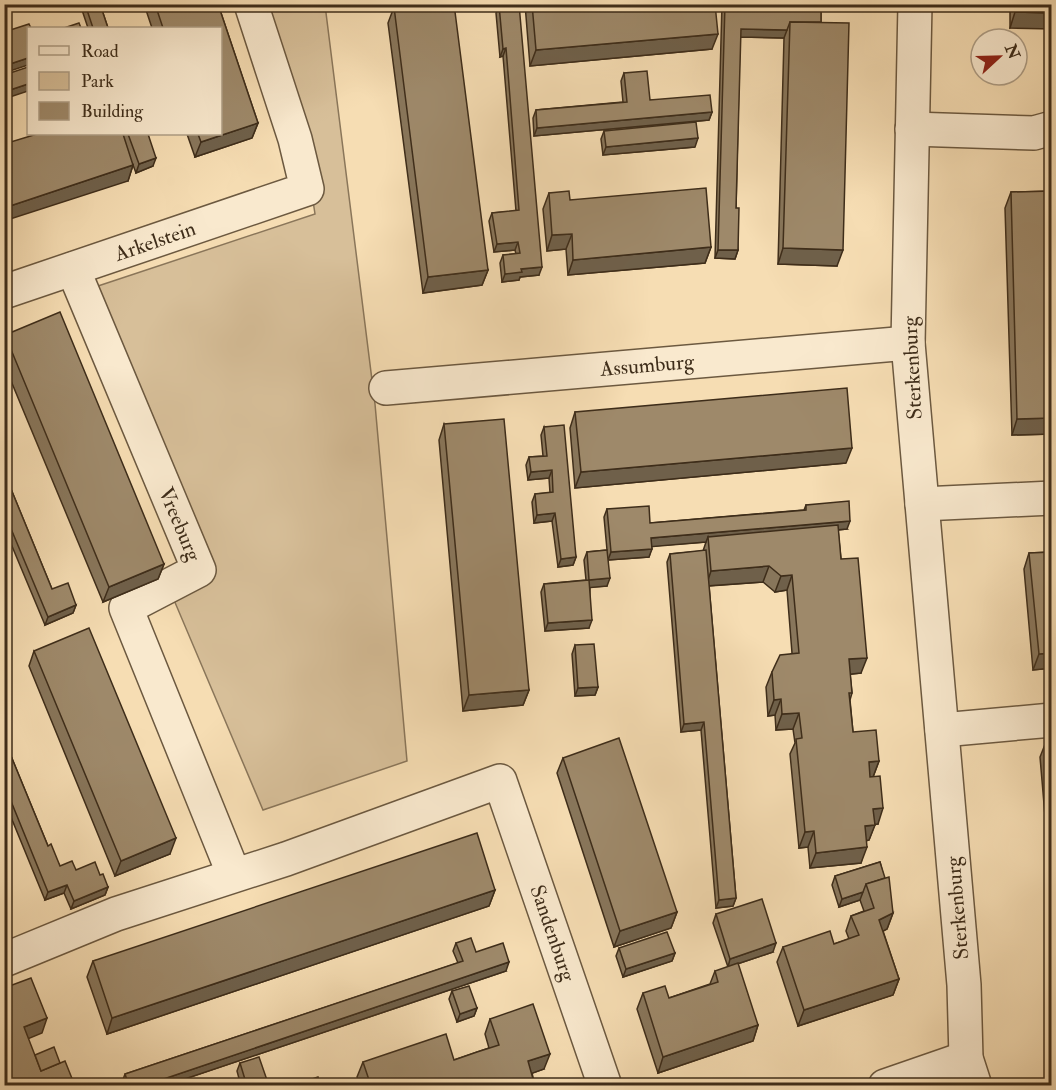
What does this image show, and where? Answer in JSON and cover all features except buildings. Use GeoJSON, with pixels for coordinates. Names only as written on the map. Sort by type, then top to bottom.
{"type":"FeatureCollection","features":[{"type":"Feature","properties":{"kind":"street","name":"Arkelstein"},"geometry":{"type":"LineString","coordinates":[[4,292],[306,189],[295,139],[251,4]]}},
{"type":"Feature","properties":{"kind":"street","name":"Sterkenburg"},"geometry":{"type":"LineString","coordinates":[[915,4],[908,343],[970,1072]]}},
{"type":"Feature","properties":{"kind":"street"},"geometry":{"type":"LineString","coordinates":[[912,129],[1034,133],[1052,128]]}},
{"type":"Feature","properties":{"kind":"street","name":"Vreeburg"},"geometry":{"type":"LineString","coordinates":[[73,269],[199,570],[126,608],[234,875]]}},
{"type":"Feature","properties":{"kind":"street","name":"Assumburg"},"geometry":{"type":"LineString","coordinates":[[386,387],[908,343]]}},
{"type":"Feature","properties":{"kind":"street"},"geometry":{"type":"LineString","coordinates":[[922,504],[1052,498]]}},
{"type":"Feature","properties":{"kind":"street"},"geometry":{"type":"LineString","coordinates":[[942,730],[1052,720]]}},
{"type":"Feature","properties":{"kind":"street","name":"Sandenburg"},"geometry":{"type":"LineString","coordinates":[[234,875],[286,859],[500,781],[605,1086]]}},
{"type":"Feature","properties":{"kind":"street"},"geometry":{"type":"LineString","coordinates":[[4,960],[117,914],[234,875]]}},
{"type":"Feature","properties":{"kind":"street"},"geometry":{"type":"LineString","coordinates":[[885,1086],[970,1072]]}},
{"type":"Feature","properties":{"kind":"green space"},"geometry":{"type":"Polygon","coordinates":[[[264,5],[325,5],[375,404],[407,761],[263,810],[171,593],[213,575],[95,287],[315,214],[300,116],[264,5]]]}}]}
